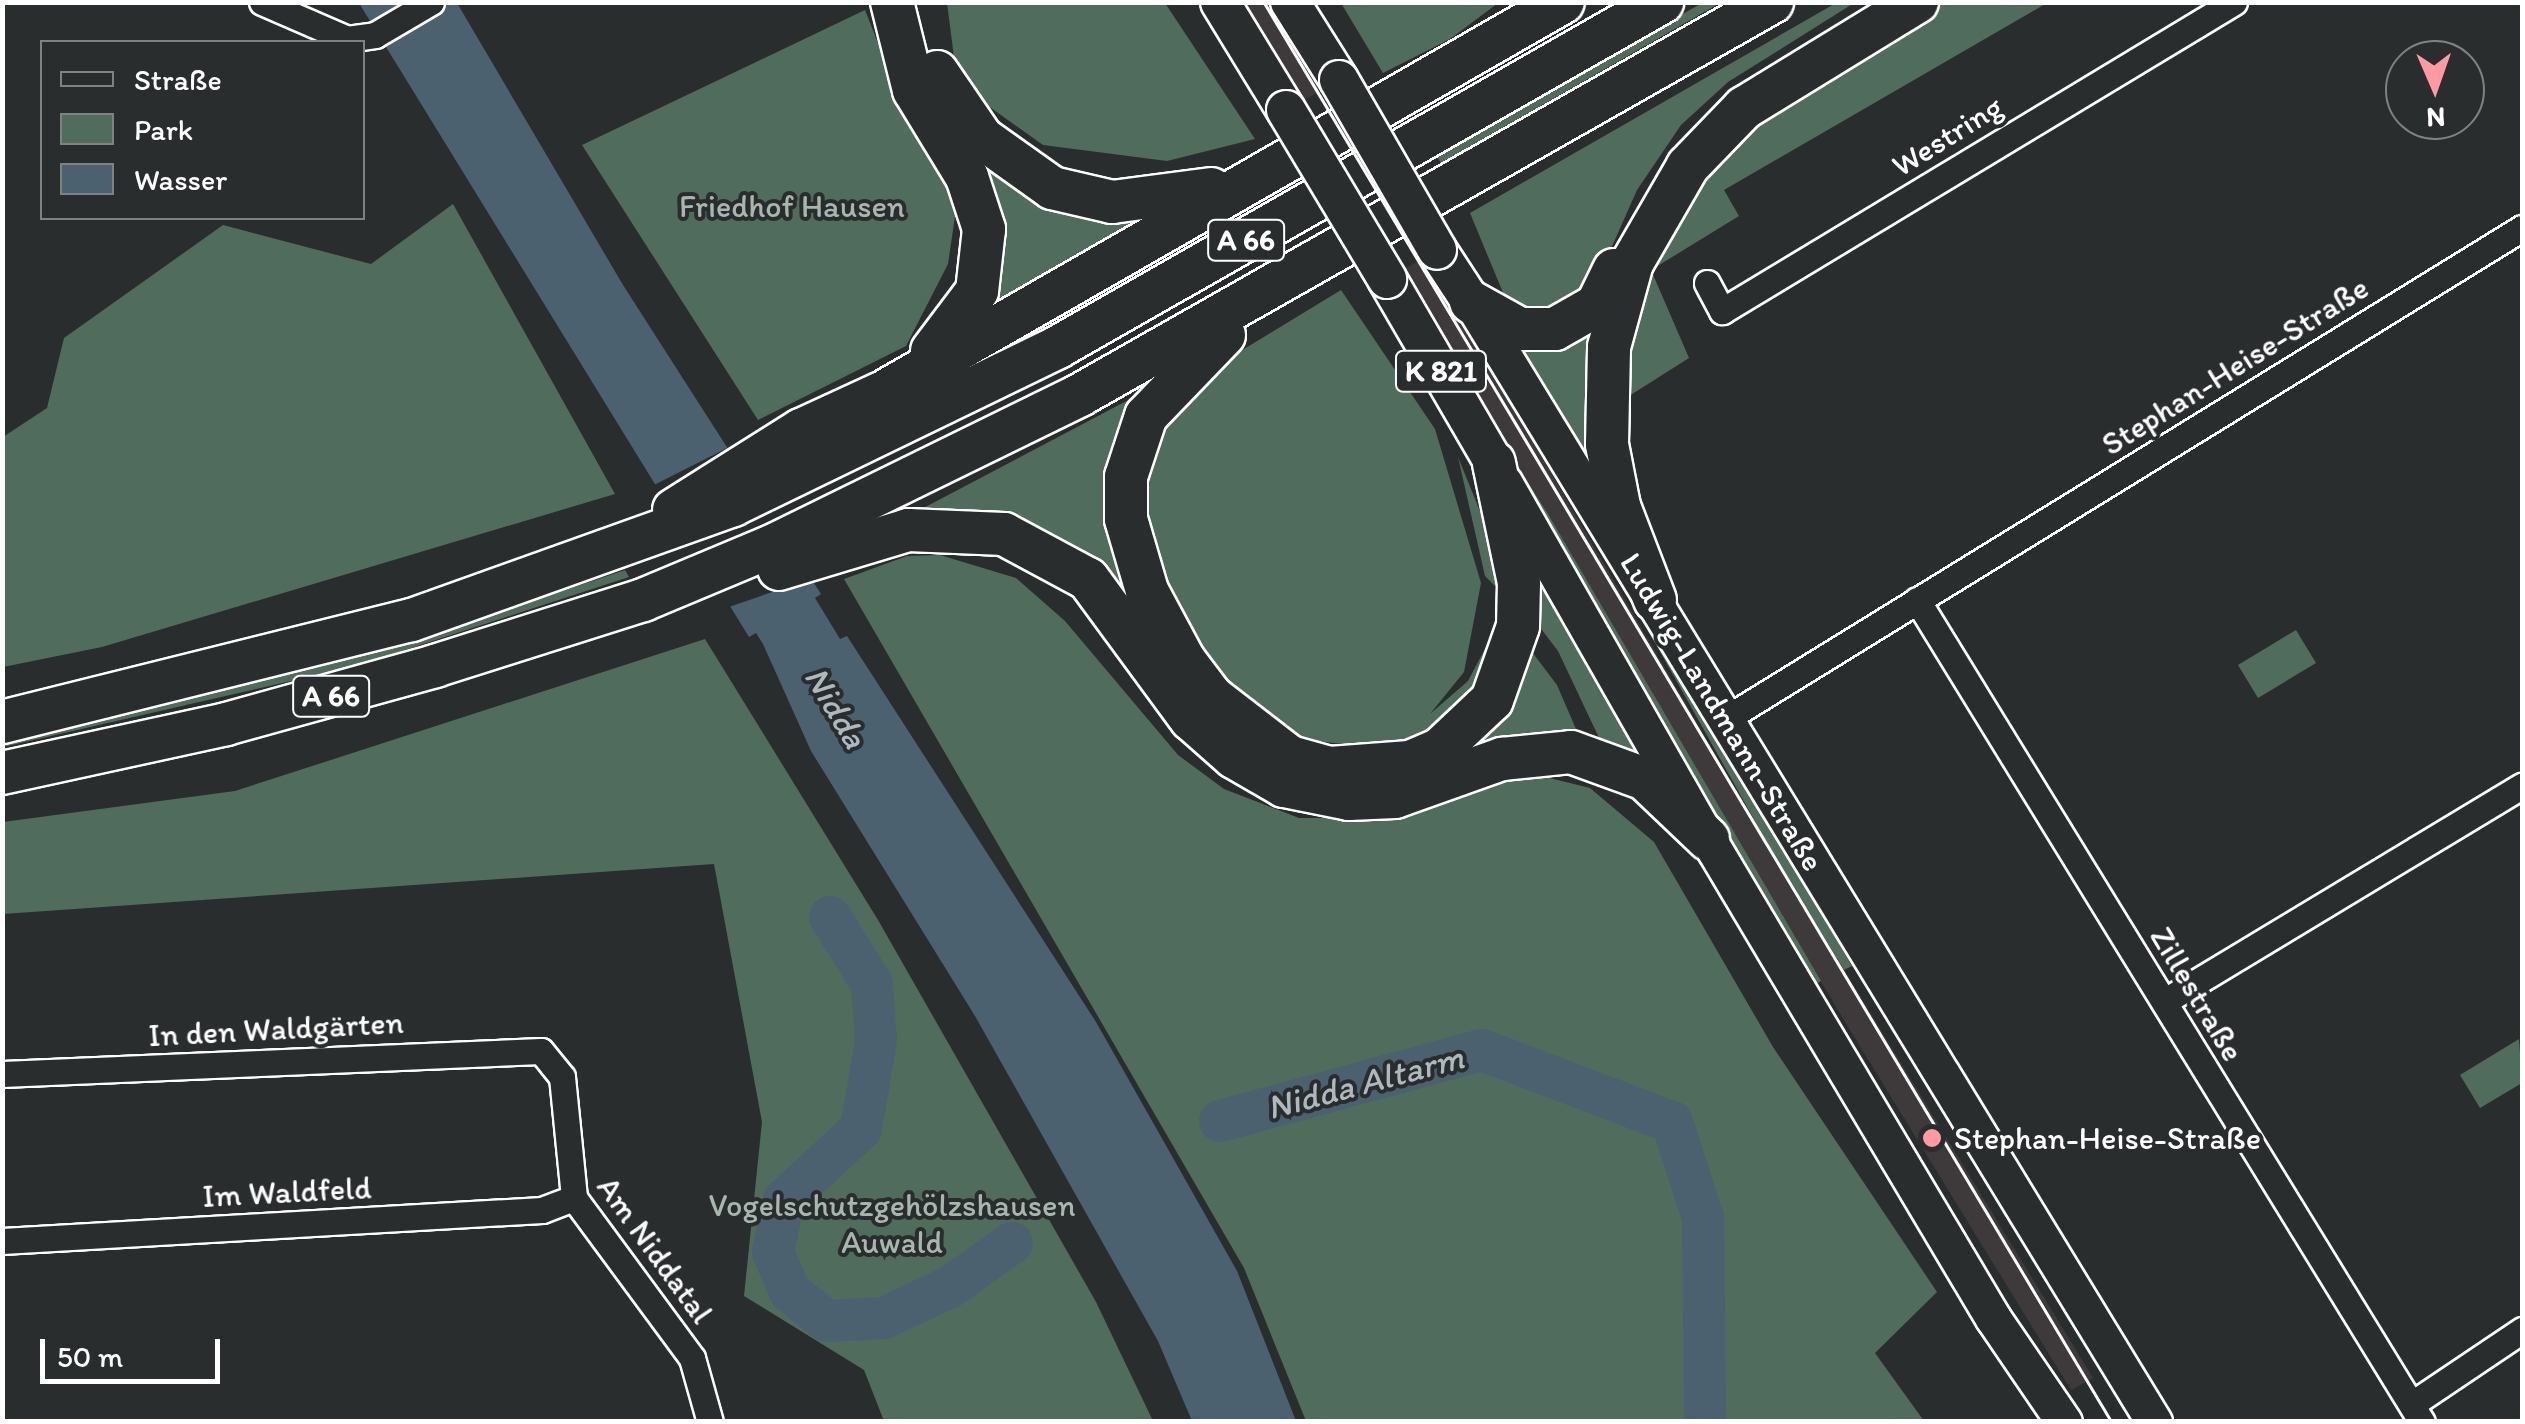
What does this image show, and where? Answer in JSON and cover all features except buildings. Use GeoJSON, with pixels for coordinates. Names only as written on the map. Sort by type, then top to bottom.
{"type":"FeatureCollection","features":[{"type":"Feature","properties":{"kind":"highway"},"geometry":{"type":"LineString","coordinates":[[812,448],[960,323],[977,291],[985,248],[975,196],[903,63],[892,2]]}},
{"type":"Feature","properties":{"kind":"highway"},"geometry":{"type":"LineString","coordinates":[[919,2],[928,51],[951,98],[1025,174],[1112,202],[1250,179]]}},
{"type":"Feature","properties":{"kind":"highway"},"geometry":{"type":"LineString","coordinates":[[1436,74],[1521,2]]}},
{"type":"Feature","properties":{"kind":"highway"},"geometry":{"type":"LineString","coordinates":[[882,392],[1563,2]]}},
{"type":"Feature","properties":{"kind":"highway","name":"A 66"},"geometry":{"type":"LineString","coordinates":[[2,722],[310,650],[613,552],[812,448],[1058,347],[1662,2]]}},
{"type":"Feature","properties":{"kind":"highway","name":"A 66"},"geometry":{"type":"LineString","coordinates":[[2,773],[314,701],[643,600],[728,589],[859,524],[1772,2]]}},
{"type":"Feature","properties":{"kind":"highway"},"geometry":{"type":"LineString","coordinates":[[1470,302],[1539,331],[1584,318],[1656,188],[1705,128],[1768,76],[1892,2]]}},
{"type":"Feature","properties":{"kind":"highway"},"geometry":{"type":"LineString","coordinates":[[1654,600],[1619,506],[1607,444],[1610,347],[1632,263],[1667,195],[1716,134],[1777,84],[1917,2]]}},
{"type":"Feature","properties":{"kind":"highway"},"geometry":{"type":"LineString","coordinates":[[1294,276],[1162,392],[1126,478],[1126,519],[1147,591],[1212,697],[1290,756],[1330,768],[1410,762],[1470,725],[1506,672],[1518,626],[1519,583],[1494,463]]}},
{"type":"Feature","properties":{"kind":"highway"},"geometry":{"type":"LineString","coordinates":[[859,524],[974,528],[1064,560],[1108,601],[1191,719],[1234,757],[1284,786],[1370,800],[1423,790],[1502,759],[1583,754],[1645,779],[1708,840]]}},
{"type":"Feature","properties":{"kind":"main road","name":"K 821"},"geometry":{"type":"LineString","coordinates":[[1220,2],[1387,279],[1708,840],[1993,1318],[2064,1422]]}},
{"type":"Feature","properties":{"kind":"main road","name":"Ludwig-Landmann-Straße"},"geometry":{"type":"LineString","coordinates":[[1290,2],[1437,250],[1727,718],[2154,1422]]}},
{"type":"Feature","properties":{"kind":"street"},"geometry":{"type":"LineString","coordinates":[[262,2],[346,39],[375,35],[430,2]]}},
{"type":"Feature","properties":{"kind":"street","name":"Westring"},"geometry":{"type":"LineString","coordinates":[[1706,283],[1722,311],[2234,2]]}},
{"type":"Feature","properties":{"kind":"street","name":"Stephan-Heise-Straße"},"geometry":{"type":"LineString","coordinates":[[1727,718],[2522,228]]}},
{"type":"Feature","properties":{"kind":"street","name":"Zillestraße"},"geometry":{"type":"LineString","coordinates":[[1916,600],[2417,1413]]}},
{"type":"Feature","properties":{"kind":"street"},"geometry":{"type":"LineString","coordinates":[[2165,1001],[2522,786]]}},
{"type":"Feature","properties":{"kind":"street","name":"In den Waldgärten"},"geometry":{"type":"LineString","coordinates":[[2,1074],[522,1050],[550,1057]]}},
{"type":"Feature","properties":{"kind":"street","name":"Am Niddatal"},"geometry":{"type":"LineString","coordinates":[[550,1057],[562,1078],[574,1198],[692,1358],[710,1422]]}},
{"type":"Feature","properties":{"kind":"street","name":"Im Waldfeld"},"geometry":{"type":"LineString","coordinates":[[2,1241],[542,1210],[574,1198]]}},
{"type":"Feature","properties":{"kind":"street"},"geometry":{"type":"LineString","coordinates":[[2417,1413],[2522,1330]]}},
{"type":"Feature","properties":{"kind":"shaded area"},"geometry":{"type":"Polygon","coordinates":[[[1239,3],[1274,3],[1326,88],[1300,102],[1239,3]]]}},
{"type":"Feature","properties":{"kind":"shaded area"},"geometry":{"type":"Polygon","coordinates":[[[1425,257],[1774,855],[2093,1378],[2071,1390],[1842,1017],[1401,271],[1425,257]]]}},
{"type":"Feature","properties":{"kind":"green space"},"geometry":{"type":"Polygon","coordinates":[[[947,3],[1165,3],[1255,139],[1167,161],[1043,145],[984,103],[954,57],[947,3]]]}},
{"type":"Feature","properties":{"kind":"green space"},"geometry":{"type":"Polygon","coordinates":[[[1341,3],[1498,3],[1450,39],[1383,73],[1341,3]]]}},
{"type":"Feature","properties":{"kind":"green space"},"geometry":{"type":"Polygon","coordinates":[[[1702,3],[1720,3],[1441,163],[1436,155],[1702,3]]]}},
{"type":"Feature","properties":{"kind":"green space"},"geometry":{"type":"Polygon","coordinates":[[[1836,3],[1854,3],[1728,82],[1681,125],[1637,190],[1590,296],[1566,311],[1525,308],[1504,295],[1470,213],[1836,3]]]}},
{"type":"Feature","properties":{"kind":"green space"},"geometry":{"type":"Polygon","coordinates":[[[1931,3],[2047,3],[1724,190],[1739,216],[1651,270],[1689,358],[1618,403],[1633,283],[1705,157],[1931,3]]]}},
{"type":"Feature","properties":{"kind":"green space","name":"Friedhof Hausen"},"geometry":{"type":"Polygon","coordinates":[[[865,10],[907,117],[957,203],[948,264],[906,346],[758,420],[582,145],[865,10]]]}},
{"type":"Feature","properties":{"kind":"green space"},"geometry":{"type":"Polygon","coordinates":[[[913,39],[965,137],[1159,211],[980,315],[958,141],[913,39]]]}},
{"type":"Feature","properties":{"kind":"green space"},"geometry":{"type":"Polygon","coordinates":[[[453,204],[615,494],[102,647],[3,667],[3,437],[47,408],[64,338],[223,225],[371,264],[453,204]]]}},
{"type":"Feature","properties":{"kind":"green space"},"geometry":{"type":"Polygon","coordinates":[[[1341,290],[1435,429],[1481,583],[1464,672],[1430,714],[1468,681],[1497,626],[1479,685],[1440,728],[1384,749],[1300,739],[1216,674],[1177,613],[1144,517],[1148,466],[1172,410],[1221,363],[1341,290]]]}},
{"type":"Feature","properties":{"kind":"green space"},"geometry":{"type":"Polygon","coordinates":[[[1595,318],[1591,477],[1502,330],[1595,318]]]}},
{"type":"Feature","properties":{"kind":"green space"},"geometry":{"type":"Polygon","coordinates":[[[1151,388],[1113,479],[1120,552],[1164,648],[1229,728],[1309,775],[1366,783],[1412,775],[1479,735],[1506,698],[1526,644],[1557,685],[1582,743],[1526,742],[1414,783],[1366,791],[1289,777],[1205,718],[1117,594],[1078,558],[981,519],[895,523],[1151,388]]]}},
{"type":"Feature","properties":{"kind":"green space"},"geometry":{"type":"Polygon","coordinates":[[[1503,443],[1821,981],[1813,986],[1503,443]]]}},
{"type":"Feature","properties":{"kind":"green space"},"geometry":{"type":"Polygon","coordinates":[[[1458,457],[1499,558],[1507,598],[1485,576],[1458,457]]]}},
{"type":"Feature","properties":{"kind":"green space"},"geometry":{"type":"Polygon","coordinates":[[[1528,549],[1654,763],[1601,742],[1558,651],[1532,617],[1528,549]]]}},
{"type":"Feature","properties":{"kind":"green space"},"geometry":{"type":"Polygon","coordinates":[[[940,555],[1016,578],[1065,621],[1178,755],[1224,789],[1299,818],[1329,818],[1525,772],[1590,788],[1654,842],[1773,1047],[1937,1292],[1875,1353],[1924,1421],[1306,1421],[1244,1268],[844,579],[907,556],[940,555]]]}},
{"type":"Feature","properties":{"kind":"green space"},"geometry":{"type":"Polygon","coordinates":[[[1607,557],[1697,700],[1852,966],[1844,970],[1774,855],[1607,557]]]}},
{"type":"Feature","properties":{"kind":"green space"},"geometry":{"type":"Polygon","coordinates":[[[625,570],[629,577],[356,666],[3,747],[3,739],[392,648],[625,570]]]}},
{"type":"Feature","properties":{"kind":"green space"},"geometry":{"type":"Polygon","coordinates":[[[2296,630],[2316,663],[2258,698],[2238,665],[2296,630]]]}},
{"type":"Feature","properties":{"kind":"green space","name":"Vogelschutzgehölzshausen Auwald"},"geometry":{"type":"Polygon","coordinates":[[[705,639],[878,920],[1096,1302],[1153,1421],[884,1421],[864,1370],[744,1296],[762,1122],[714,864],[3,914],[3,822],[235,791],[705,639]]]}},
{"type":"Feature","properties":{"kind":"green space"},"geometry":{"type":"Polygon","coordinates":[[[2519,1039],[2522,1083],[2480,1108],[2460,1075],[2519,1039]]]}},
{"type":"Feature","properties":{"kind":"water","name":"Nidda"},"geometry":{"type":"Polygon","coordinates":[[[359,3],[457,3],[623,285],[821,594],[815,598],[840,639],[847,636],[1096,1022],[1237,1271],[1296,1421],[1192,1421],[1158,1341],[975,1016],[811,751],[763,644],[756,633],[749,637],[359,3]]]}},
{"type":"Feature","properties":{"kind":"pier"},"geometry":{"type":"Polygon","coordinates":[[[731,446],[816,577],[726,608],[652,486],[731,446]]]}},
{"type":"Feature","properties":{"kind":"waterway","name":"Nidda Altarm"},"geometry":{"type":"LineString","coordinates":[[830,917],[872,984],[876,1040],[861,1129],[784,1200],[773,1252],[790,1292],[827,1321],[884,1318],[950,1287],[1012,1243]]}},
{"type":"Feature","properties":{"kind":"waterway","name":"Nidda Altarm"},"geometry":{"type":"LineString","coordinates":[[1220,1121],[1482,1050],[1672,1122],[1703,1218],[1705,1422]]}},
{"type":"Feature","properties":{"kind":"tram line"},"geometry":{"type":"LineString","coordinates":[[1264,2],[2112,1422]]}},
{"type":"Feature","properties":{"kind":"place","name":"Stephan-Heise-Straße"},"geometry":{"type":"Point","coordinates":[1932,1138]}}]}
